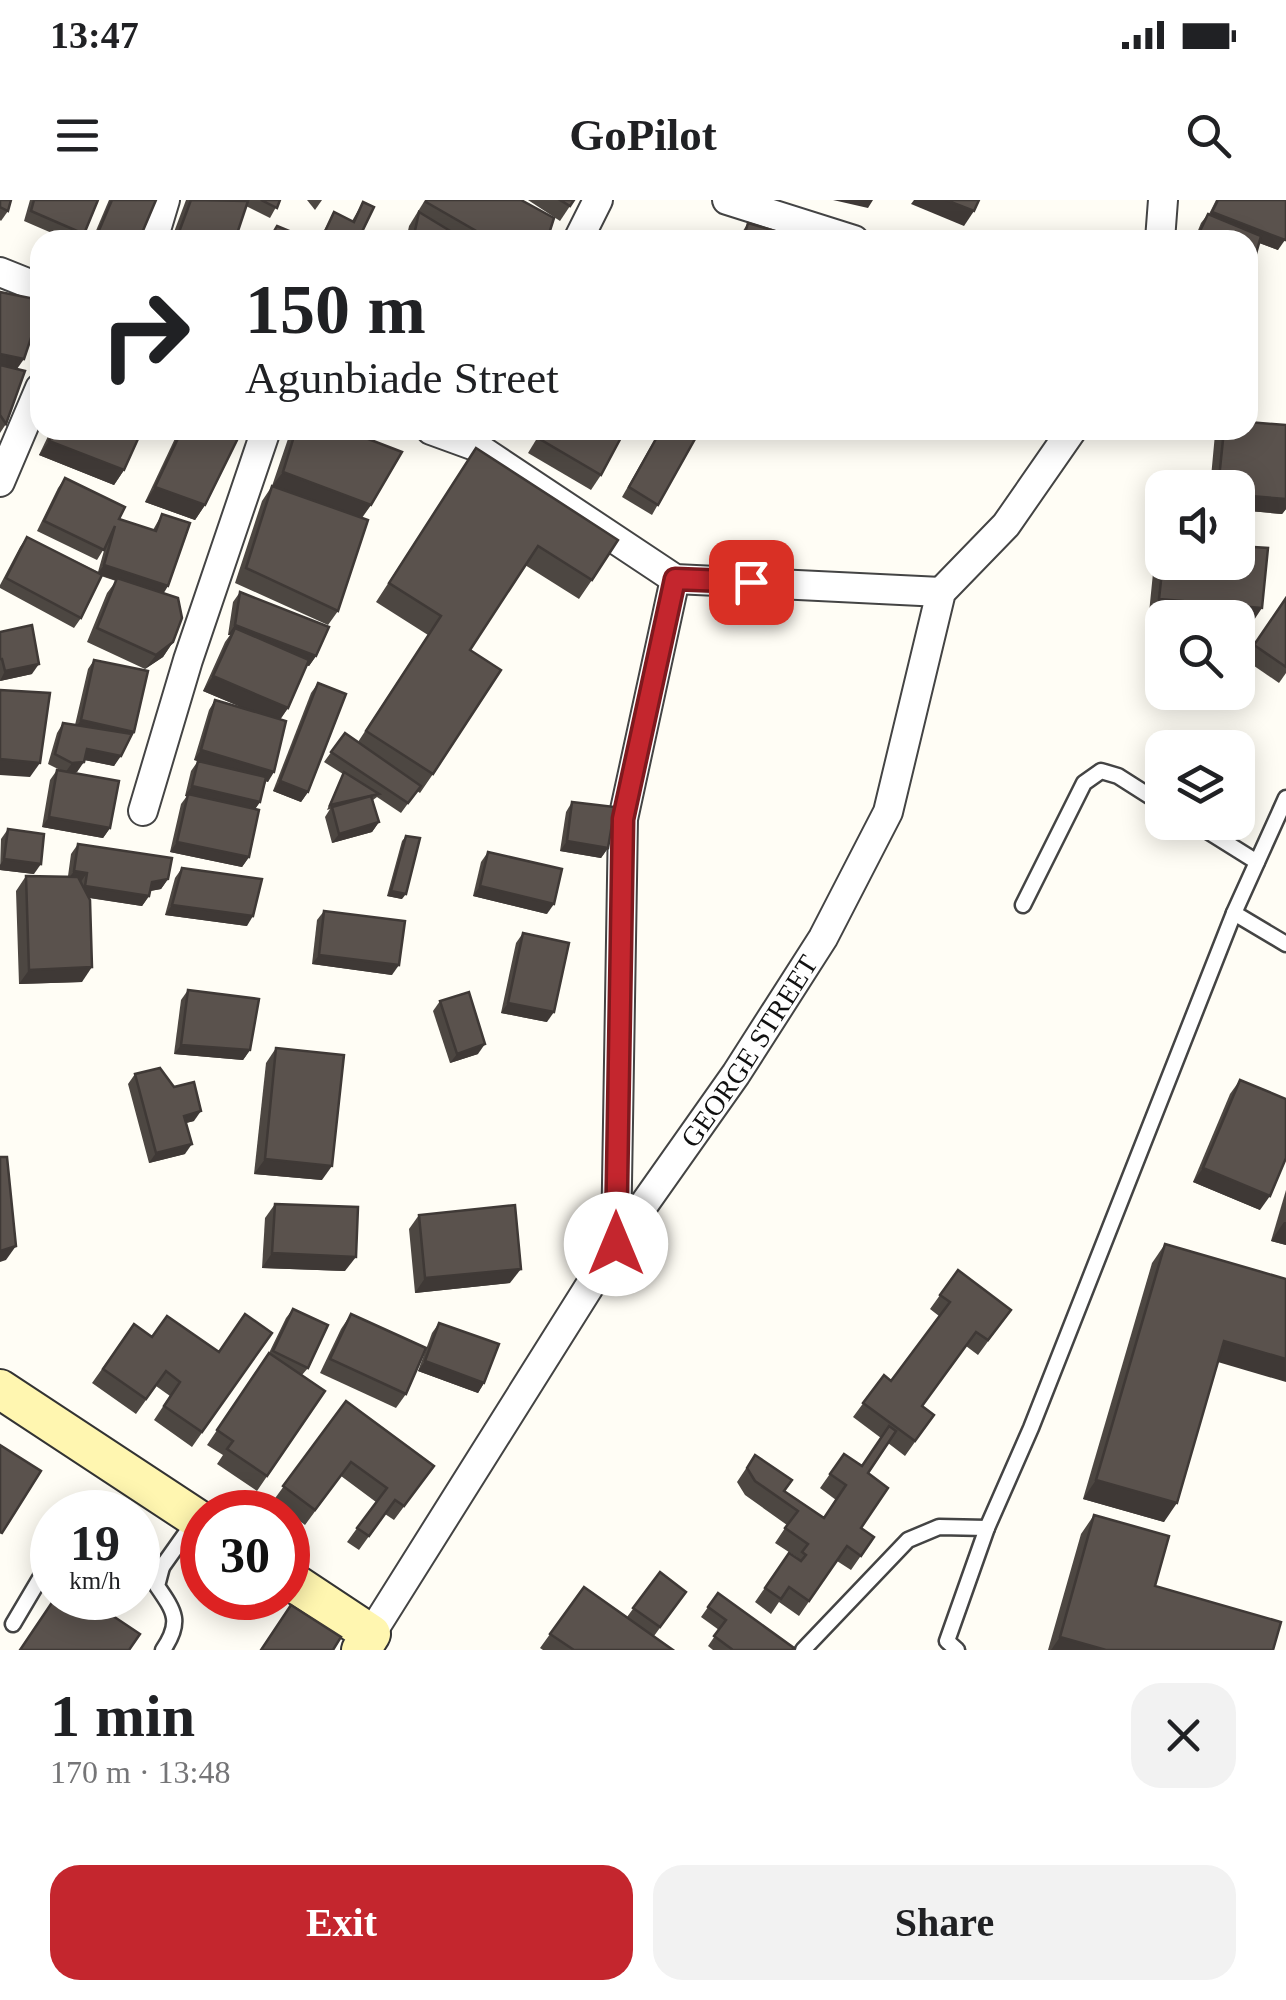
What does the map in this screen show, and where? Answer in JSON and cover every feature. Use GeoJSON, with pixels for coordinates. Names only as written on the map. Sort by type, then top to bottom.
{"type":"FeatureCollection","features":[{"type":"Feature","properties":{"kind":"street"},"geometry":{"type":"LineString","coordinates":[[156,230],[165,200]]}},
{"type":"Feature","properties":{"kind":"street"},"geometry":{"type":"LineString","coordinates":[[583,230],[598,200]]}},
{"type":"Feature","properties":{"kind":"street"},"geometry":{"type":"LineString","coordinates":[[727,200],[822,230]]}},
{"type":"Feature","properties":{"kind":"street"},"geometry":{"type":"LineString","coordinates":[[1161,230],[1163,200]]}},
{"type":"Feature","properties":{"kind":"street"},"geometry":{"type":"LineString","coordinates":[[0,272],[30,284]]}},
{"type":"Feature","properties":{"kind":"street"},"geometry":{"type":"LineString","coordinates":[[0,482],[30,412]]}},
{"type":"Feature","properties":{"kind":"street"},"geometry":{"type":"LineString","coordinates":[[142,812],[188,660],[263,440]]}},
{"type":"Feature","properties":{"kind":"street"},"geometry":{"type":"LineString","coordinates":[[482,440],[675,579],[940,592],[1006,526],[1065,440]]}},
{"type":"Feature","properties":{"kind":"street"},"geometry":{"type":"LineString","coordinates":[[616,1244],[623,819],[675,579]]}},
{"type":"Feature","properties":{"kind":"street","name":"GEORGE STREET"},"geometry":{"type":"LineString","coordinates":[[366,1642],[616,1244],[736,1074],[823,938],[888,812],[940,592]]}},
{"type":"Feature","properties":{"kind":"street"},"geometry":{"type":"LineString","coordinates":[[0,1388],[180,1507]]}},
{"type":"Feature","properties":{"kind":"street"},"geometry":{"type":"LineString","coordinates":[[310,1597],[366,1642]]}},
{"type":"Feature","properties":{"kind":"lane"},"geometry":{"type":"LineString","coordinates":[[1023,906],[1084,784],[1101,771],[1118,776],[1145,793]]}},
{"type":"Feature","properties":{"kind":"lane"},"geometry":{"type":"LineString","coordinates":[[949,1647],[986,1528],[1031,1428],[1234,912],[1286,798]]}},
{"type":"Feature","properties":{"kind":"lane"},"geometry":{"type":"LineString","coordinates":[[1222,840],[1257,862]]}},
{"type":"Feature","properties":{"kind":"lane"},"geometry":{"type":"LineString","coordinates":[[1234,912],[1286,944]]}},
{"type":"Feature","properties":{"kind":"lane"},"geometry":{"type":"LineString","coordinates":[[804,1650],[908,1540],[939,1526],[986,1528]]}},
{"type":"Feature","properties":{"kind":"lane"},"geometry":{"type":"LineString","coordinates":[[164,1650],[174,1634],[174,1610],[157,1586],[162,1567],[180,1544]]}},
{"type":"Feature","properties":{"kind":"lane"},"geometry":{"type":"LineString","coordinates":[[13,1624],[30,1595]]}},
{"type":"Feature","properties":{"kind":"building"},"geometry":{"type":"Polygon","coordinates":[[[0,200],[11,200],[8,211],[0,207],[0,200]]]}},
{"type":"Feature","properties":{"kind":"building"},"geometry":{"type":"Polygon","coordinates":[[[34,200],[98,200],[86,230],[75,230],[31,211],[34,200]]]}},
{"type":"Feature","properties":{"kind":"building"},"geometry":{"type":"Polygon","coordinates":[[[112,200],[156,200],[143,230],[99,230],[112,200]]]}},
{"type":"Feature","properties":{"kind":"building"},"geometry":{"type":"Polygon","coordinates":[[[191,200],[248,201],[238,230],[180,230],[191,200]]]}},
{"type":"Feature","properties":{"kind":"building"},"geometry":{"type":"Polygon","coordinates":[[[261,200],[280,200],[277,208],[261,200]]]}},
{"type":"Feature","properties":{"kind":"building"},"geometry":{"type":"Polygon","coordinates":[[[521,200],[554,218],[550,230],[475,230],[426,202],[521,200]]]}},
{"type":"Feature","properties":{"kind":"building"},"geometry":{"type":"Polygon","coordinates":[[[946,200],[979,200],[974,211],[946,200]]]}},
{"type":"Feature","properties":{"kind":"building"},"geometry":{"type":"Polygon","coordinates":[[[1218,200],[1286,200],[1285,240],[1212,212],[1218,200]]]}},
{"type":"Feature","properties":{"kind":"building"},"geometry":{"type":"Polygon","coordinates":[[[363,202],[374,207],[363,230],[326,230],[334,212],[354,222],[363,202]]]}},
{"type":"Feature","properties":{"kind":"building"},"geometry":{"type":"Polygon","coordinates":[[[419,212],[449,230],[415,230],[419,212]]]}},
{"type":"Feature","properties":{"kind":"building"},"geometry":{"type":"Polygon","coordinates":[[[1208,214],[1247,230],[1201,230],[1208,214]]]}},
{"type":"Feature","properties":{"kind":"building"},"geometry":{"type":"Polygon","coordinates":[[[748,223],[771,230],[746,230],[748,223]]]}},
{"type":"Feature","properties":{"kind":"building"},"geometry":{"type":"Polygon","coordinates":[[[0,292],[30,298],[30,341],[24,359],[0,354],[0,292]]]}},
{"type":"Feature","properties":{"kind":"building"},"geometry":{"type":"Polygon","coordinates":[[[0,365],[25,371],[6,424],[0,415],[0,365]]]}},
{"type":"Feature","properties":{"kind":"building"},"geometry":{"type":"Polygon","coordinates":[[[1258,423],[1286,425],[1286,499],[1255,496],[1255,470],[1220,470],[1223,440],[1258,440],[1258,423]]]}},
{"type":"Feature","properties":{"kind":"building"},"geometry":{"type":"Polygon","coordinates":[[[49,440],[138,440],[124,470],[49,440]]]}},
{"type":"Feature","properties":{"kind":"building"},"geometry":{"type":"Polygon","coordinates":[[[177,440],[237,440],[205,505],[155,487],[177,440]]]}},
{"type":"Feature","properties":{"kind":"building"},"geometry":{"type":"Polygon","coordinates":[[[293,440],[371,440],[402,452],[371,505],[283,472],[293,440]]]}},
{"type":"Feature","properties":{"kind":"building"},"geometry":{"type":"Polygon","coordinates":[[[541,440],[620,440],[601,475],[541,440]]]}},
{"type":"Feature","properties":{"kind":"building"},"geometry":{"type":"Polygon","coordinates":[[[655,440],[694,440],[658,505],[629,487],[655,440]]]}},
{"type":"Feature","properties":{"kind":"building"},"geometry":{"type":"Polygon","coordinates":[[[476,448],[618,540],[592,580],[538,546],[470,650],[501,670],[433,774],[366,731],[441,616],[389,583],[476,448]]]}},
{"type":"Feature","properties":{"kind":"building"},"geometry":{"type":"Polygon","coordinates":[[[65,478],[125,507],[119,519],[156,531],[162,514],[190,523],[168,586],[104,565],[115,526],[104,550],[44,521],[65,478]]]}},
{"type":"Feature","properties":{"kind":"building"},"geometry":{"type":"Polygon","coordinates":[[[272,486],[368,520],[338,611],[246,568],[272,486]]]}},
{"type":"Feature","properties":{"kind":"building"},"geometry":{"type":"Polygon","coordinates":[[[27,537],[102,575],[81,618],[6,578],[27,537]]]}},
{"type":"Feature","properties":{"kind":"building"},"geometry":{"type":"Polygon","coordinates":[[[1255,547],[1268,548],[1262,608],[1255,607],[1255,600],[1159,599],[1161,580],[1255,580],[1255,547]]]}},
{"type":"Feature","properties":{"kind":"building"},"geometry":{"type":"Polygon","coordinates":[[[117,578],[178,598],[182,618],[173,642],[156,655],[97,628],[117,578]]]}},
{"type":"Feature","properties":{"kind":"building"},"geometry":{"type":"Polygon","coordinates":[[[240,592],[329,627],[316,656],[235,625],[240,592]]]}},
{"type":"Feature","properties":{"kind":"building"},"geometry":{"type":"Polygon","coordinates":[[[1286,598],[1286,667],[1255,644],[1286,598]]]}},
{"type":"Feature","properties":{"kind":"building"},"geometry":{"type":"Polygon","coordinates":[[[32,625],[39,664],[5,671],[0,659],[0,632],[32,625]]]}},
{"type":"Feature","properties":{"kind":"building"},"geometry":{"type":"Polygon","coordinates":[[[235,628],[309,660],[288,708],[213,676],[235,628]]]}},
{"type":"Feature","properties":{"kind":"building"},"geometry":{"type":"Polygon","coordinates":[[[94,660],[148,671],[134,732],[81,720],[94,660]]]}},
{"type":"Feature","properties":{"kind":"building"},"geometry":{"type":"Polygon","coordinates":[[[318,683],[346,694],[308,792],[280,781],[318,683]]]}},
{"type":"Feature","properties":{"kind":"building"},"geometry":{"type":"Polygon","coordinates":[[[0,690],[50,693],[40,763],[0,759],[0,690]]]}},
{"type":"Feature","properties":{"kind":"building"},"geometry":{"type":"Polygon","coordinates":[[[215,700],[286,721],[274,772],[201,750],[215,700]]]}},
{"type":"Feature","properties":{"kind":"building"},"geometry":{"type":"Polygon","coordinates":[[[63,723],[132,734],[121,756],[87,749],[84,762],[72,763],[55,754],[63,723]]]}},
{"type":"Feature","properties":{"kind":"building"},"geometry":{"type":"Polygon","coordinates":[[[345,733],[421,786],[408,803],[331,752],[345,733]]]}},
{"type":"Feature","properties":{"kind":"building"},"geometry":{"type":"Polygon","coordinates":[[[198,761],[266,777],[260,802],[192,786],[198,761]]]}},
{"type":"Feature","properties":{"kind":"building"},"geometry":{"type":"Polygon","coordinates":[[[57,770],[119,781],[110,828],[49,817],[57,770]]]}},
{"type":"Feature","properties":{"kind":"building"},"geometry":{"type":"Polygon","coordinates":[[[344,772],[379,794],[330,805],[344,772]]]}},
{"type":"Feature","properties":{"kind":"building"},"geometry":{"type":"Polygon","coordinates":[[[188,794],[259,810],[249,857],[177,842],[188,794]]]}},
{"type":"Feature","properties":{"kind":"building"},"geometry":{"type":"Polygon","coordinates":[[[371,796],[379,822],[339,834],[332,807],[371,796]]]}},
{"type":"Feature","properties":{"kind":"building"},"geometry":{"type":"Polygon","coordinates":[[[572,802],[615,807],[608,848],[567,841],[572,802]]]}},
{"type":"Feature","properties":{"kind":"building"},"geometry":{"type":"Polygon","coordinates":[[[8,829],[44,834],[41,864],[4,859],[8,829]]]}},
{"type":"Feature","properties":{"kind":"building"},"geometry":{"type":"Polygon","coordinates":[[[406,836],[420,838],[406,894],[391,891],[406,836]]]}},
{"type":"Feature","properties":{"kind":"building"},"geometry":{"type":"Polygon","coordinates":[[[78,844],[172,858],[168,879],[152,882],[149,896],[85,886],[87,873],[74,871],[78,844]]]}},
{"type":"Feature","properties":{"kind":"building"},"geometry":{"type":"Polygon","coordinates":[[[488,852],[562,869],[554,904],[480,886],[488,852]]]}},
{"type":"Feature","properties":{"kind":"building"},"geometry":{"type":"Polygon","coordinates":[[[182,868],[262,879],[253,916],[172,905],[182,868]]]}},
{"type":"Feature","properties":{"kind":"building"},"geometry":{"type":"Polygon","coordinates":[[[26,876],[78,877],[90,900],[92,967],[29,970],[26,876]]]}},
{"type":"Feature","properties":{"kind":"building"},"geometry":{"type":"Polygon","coordinates":[[[324,911],[405,921],[399,965],[319,955],[324,911]]]}},
{"type":"Feature","properties":{"kind":"building"},"geometry":{"type":"Polygon","coordinates":[[[523,933],[569,943],[554,1012],[508,1003],[523,933]]]}},
{"type":"Feature","properties":{"kind":"building"},"geometry":{"type":"Polygon","coordinates":[[[188,990],[259,999],[250,1050],[181,1045],[188,990]]]}},
{"type":"Feature","properties":{"kind":"building"},"geometry":{"type":"Polygon","coordinates":[[[469,992],[485,1044],[457,1054],[440,1001],[469,992]]]}},
{"type":"Feature","properties":{"kind":"building"},"geometry":{"type":"Polygon","coordinates":[[[276,1048],[344,1055],[332,1166],[265,1159],[276,1048]]]}},
{"type":"Feature","properties":{"kind":"building"},"geometry":{"type":"Polygon","coordinates":[[[160,1068],[174,1087],[194,1082],[201,1111],[184,1116],[192,1144],[156,1153],[135,1074],[160,1068]]]}},
{"type":"Feature","properties":{"kind":"building"},"geometry":{"type":"Polygon","coordinates":[[[1240,1080],[1286,1099],[1286,1158],[1270,1196],[1203,1168],[1240,1080]]]}},
{"type":"Feature","properties":{"kind":"building"},"geometry":{"type":"Polygon","coordinates":[[[0,1157],[7,1157],[16,1246],[0,1251],[0,1157]]]}},
{"type":"Feature","properties":{"kind":"building"},"geometry":{"type":"Polygon","coordinates":[[[275,1204],[358,1207],[356,1257],[272,1253],[275,1204]]]}},
{"type":"Feature","properties":{"kind":"building"},"geometry":{"type":"Polygon","coordinates":[[[515,1205],[521,1269],[425,1278],[419,1215],[515,1205]]]}},
{"type":"Feature","properties":{"kind":"building"},"geometry":{"type":"Polygon","coordinates":[[[1165,1244],[1286,1279],[1286,1359],[1224,1341],[1177,1503],[1096,1480],[1165,1244]]]}},
{"type":"Feature","properties":{"kind":"building"},"geometry":{"type":"Polygon","coordinates":[[[958,1270],[1011,1310],[988,1340],[976,1332],[922,1406],[934,1415],[915,1441],[863,1403],[884,1375],[891,1381],[950,1302],[940,1295],[958,1270]]]}},
{"type":"Feature","properties":{"kind":"building"},"geometry":{"type":"Polygon","coordinates":[[[293,1309],[328,1325],[308,1368],[273,1351],[293,1309]]]}},
{"type":"Feature","properties":{"kind":"building"},"geometry":{"type":"Polygon","coordinates":[[[245,1314],[272,1333],[202,1432],[164,1406],[180,1382],[166,1371],[146,1399],[103,1369],[134,1324],[152,1337],[167,1316],[219,1352],[245,1314]]]}},
{"type":"Feature","properties":{"kind":"building"},"geometry":{"type":"Polygon","coordinates":[[[351,1314],[426,1348],[406,1394],[330,1359],[351,1314]]]}},
{"type":"Feature","properties":{"kind":"building"},"geometry":{"type":"Polygon","coordinates":[[[439,1323],[499,1344],[484,1383],[425,1361],[439,1323]]]}},
{"type":"Feature","properties":{"kind":"building"},"geometry":{"type":"Polygon","coordinates":[[[269,1353],[325,1391],[267,1476],[227,1449],[233,1441],[217,1430],[269,1353]]]}},
{"type":"Feature","properties":{"kind":"building"},"geometry":{"type":"Polygon","coordinates":[[[346,1401],[434,1466],[404,1506],[395,1500],[369,1536],[357,1528],[387,1488],[351,1462],[315,1510],[310,1506],[310,1490],[288,1490],[283,1486],[346,1401]]]}},
{"type":"Feature","properties":{"kind":"building"},"geometry":{"type":"Polygon","coordinates":[[[889,1426],[896,1431],[868,1473],[888,1488],[861,1528],[874,1537],[861,1556],[847,1546],[809,1601],[789,1587],[781,1599],[765,1588],[789,1553],[801,1561],[808,1544],[785,1528],[798,1511],[755,1481],[747,1468],[755,1455],[792,1480],[784,1491],[824,1518],[846,1485],[830,1474],[844,1454],[862,1466],[889,1426]]]}},
{"type":"Feature","properties":{"kind":"building"},"geometry":{"type":"Polygon","coordinates":[[[0,1445],[41,1471],[2,1533],[0,1532],[0,1445]]]}},
{"type":"Feature","properties":{"kind":"building"},"geometry":{"type":"Polygon","coordinates":[[[1094,1515],[1169,1536],[1155,1586],[1281,1622],[1273,1650],[1106,1650],[1060,1637],[1094,1515]]]}},
{"type":"Feature","properties":{"kind":"building"},"geometry":{"type":"Polygon","coordinates":[[[660,1572],[686,1592],[660,1627],[633,1608],[660,1572]]]}},
{"type":"Feature","properties":{"kind":"building"},"geometry":{"type":"Polygon","coordinates":[[[584,1587],[673,1650],[574,1650],[550,1634],[584,1587]]]}},
{"type":"Feature","properties":{"kind":"building"},"geometry":{"type":"Polygon","coordinates":[[[718,1593],[794,1648],[733,1650],[714,1636],[726,1620],[708,1607],[718,1593]]]}},
{"type":"Feature","properties":{"kind":"building"},"geometry":{"type":"Polygon","coordinates":[[[310,1617],[341,1637],[333,1650],[261,1650],[281,1620],[310,1617]]]}},
{"type":"Feature","properties":{"kind":"building"},"geometry":{"type":"Polygon","coordinates":[[[40,1620],[119,1620],[140,1634],[129,1650],[20,1650],[40,1620]]]}},
{"type":"Feature","properties":{"kind":"route"},"geometry":{"type":"LineString","coordinates":[[616,1244],[623,819],[675,579],[751,582]]}}]}
